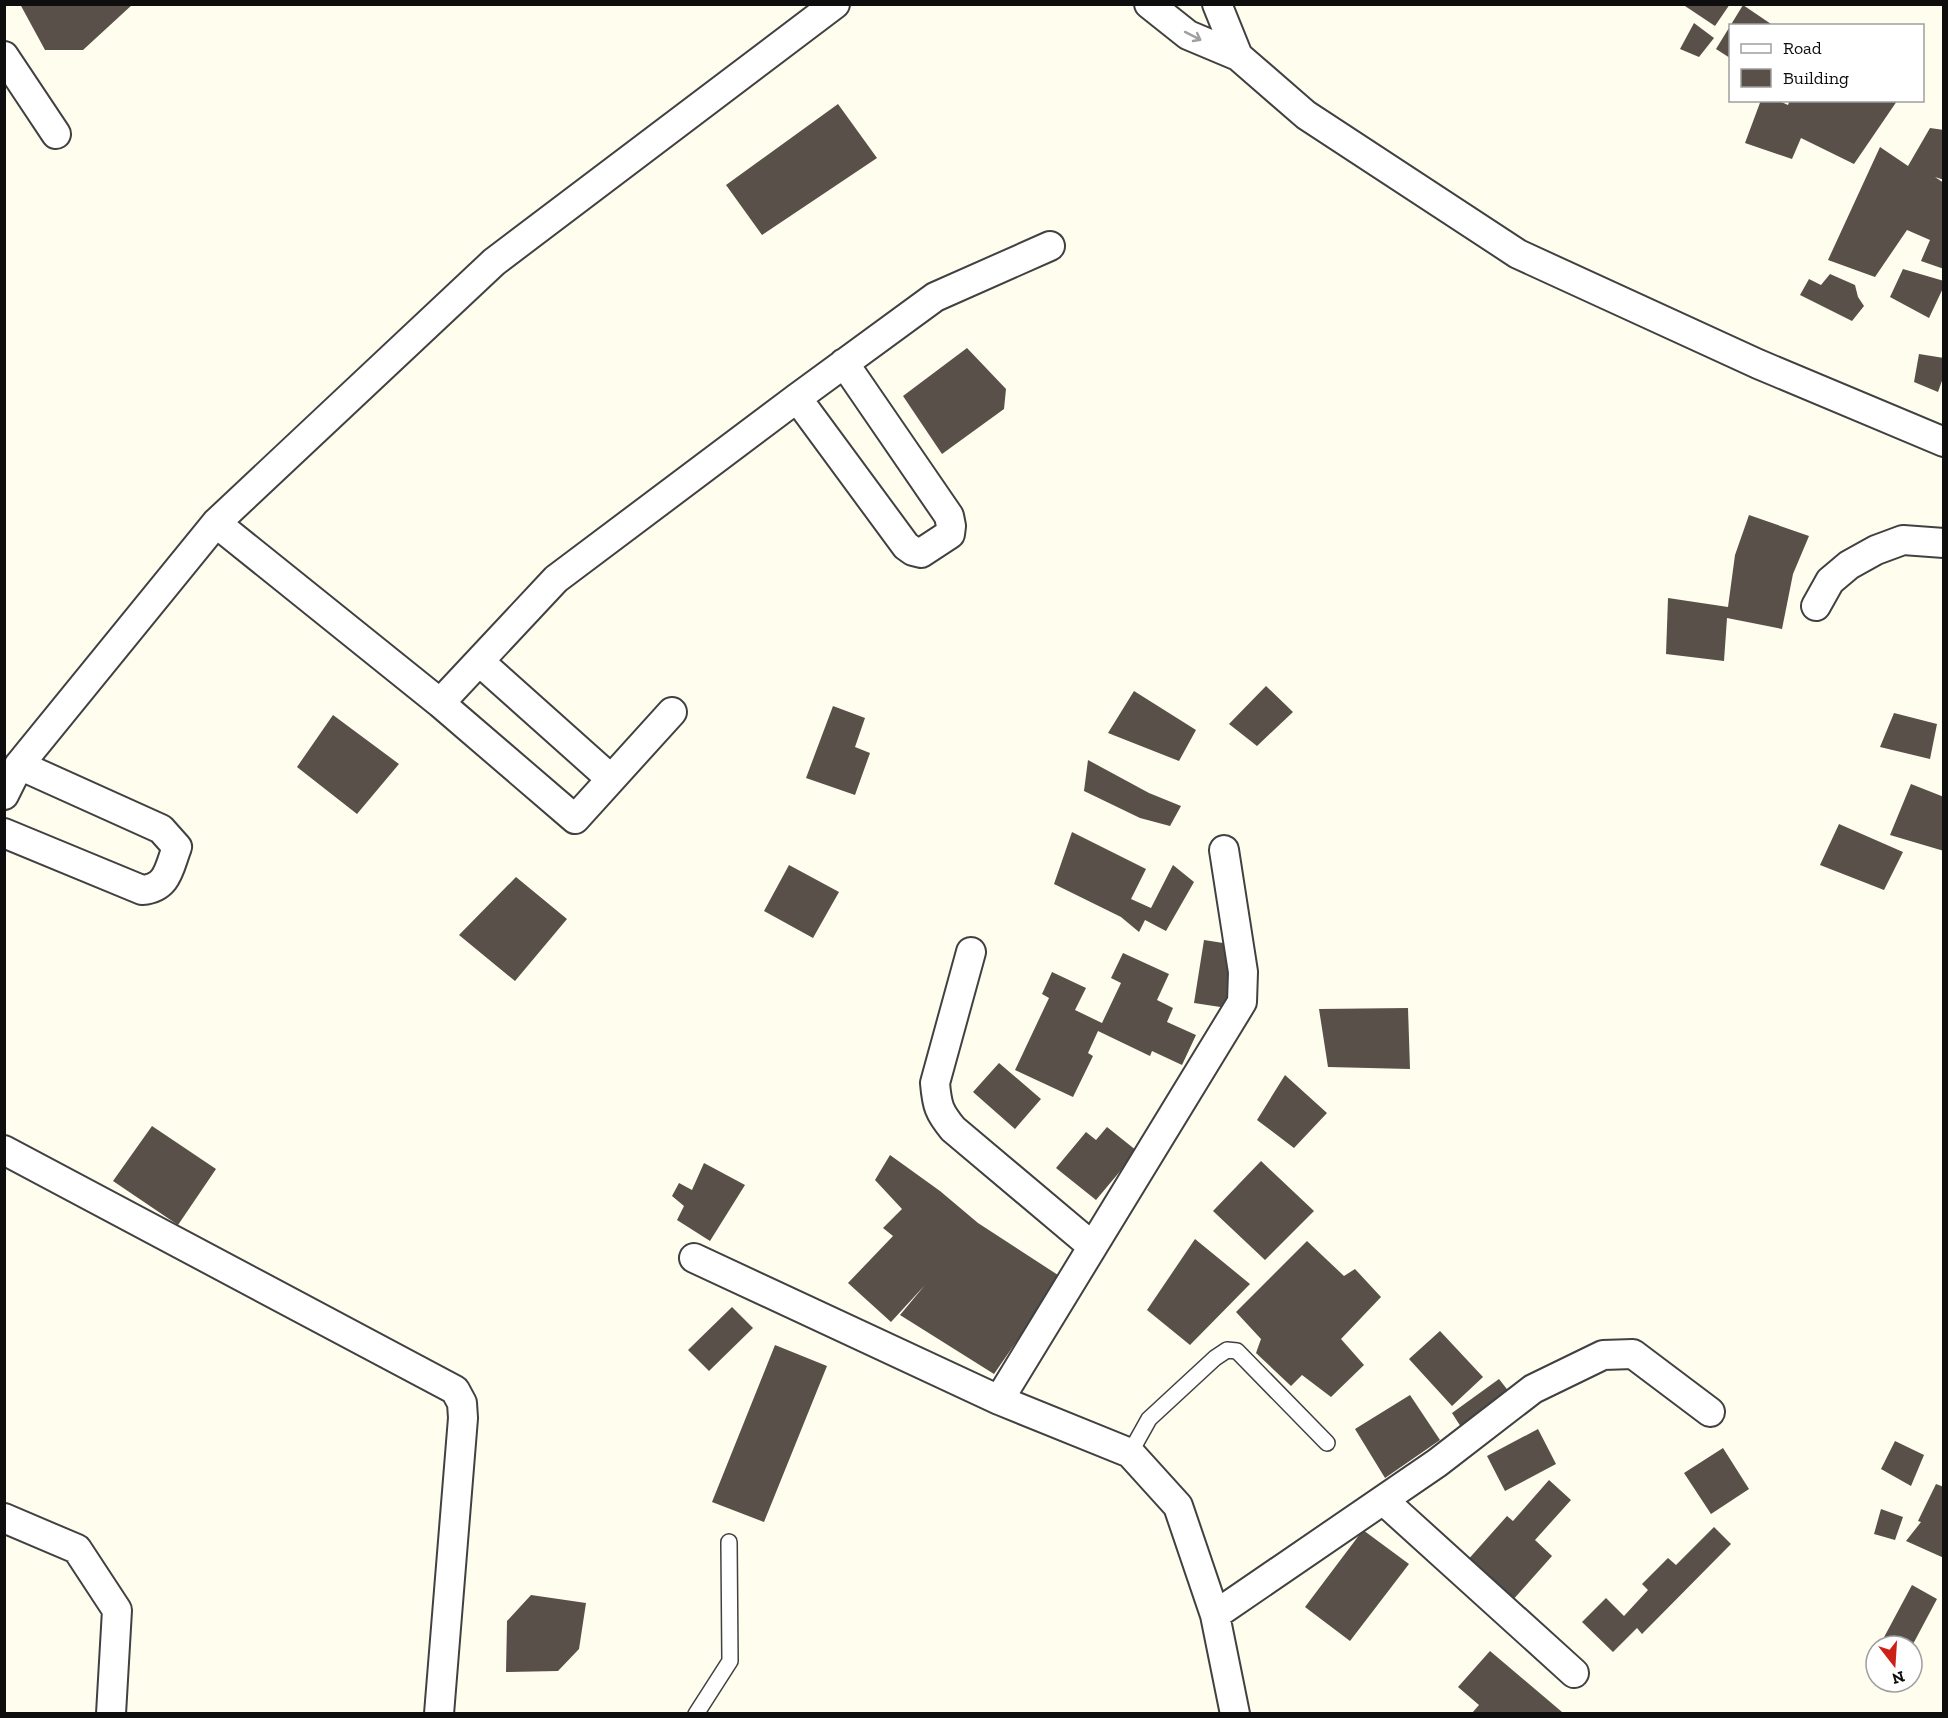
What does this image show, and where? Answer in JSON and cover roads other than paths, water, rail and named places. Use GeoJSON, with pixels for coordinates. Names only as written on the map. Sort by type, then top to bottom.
{"type":"FeatureCollection","features":[{"type":"Feature","properties":{"kind":"street"},"geometry":{"type":"LineString","coordinates":[[4,795],[19,765],[216,522],[494,262],[835,4]]}},
{"type":"Feature","properties":{"kind":"street"},"geometry":{"type":"LineString","coordinates":[[1149,4],[1188,35],[1238,56],[1306,115],[1518,254],[1758,364],[1944,442]]}},
{"type":"Feature","properties":{"kind":"street"},"geometry":{"type":"LineString","coordinates":[[1217,4],[1238,56]]}},
{"type":"Feature","properties":{"kind":"street"},"geometry":{"type":"LineString","coordinates":[[4,57],[56,134]]}},
{"type":"Feature","properties":{"kind":"street"},"geometry":{"type":"LineString","coordinates":[[440,703],[556,579],[797,398],[935,297],[1050,246]]}},
{"type":"Feature","properties":{"kind":"street"},"geometry":{"type":"LineString","coordinates":[[797,398],[906,546],[921,553],[950,534],[949,516],[844,363]]}},
{"type":"Feature","properties":{"kind":"street"},"geometry":{"type":"LineString","coordinates":[[216,522],[440,703],[575,819],[672,712]]}},
{"type":"Feature","properties":{"kind":"street"},"geometry":{"type":"LineString","coordinates":[[1816,606],[1830,581],[1849,565],[1876,550],[1903,540],[1944,543]]}},
{"type":"Feature","properties":{"kind":"street"},"geometry":{"type":"LineString","coordinates":[[480,662],[611,779]]}},
{"type":"Feature","properties":{"kind":"street"},"geometry":{"type":"LineString","coordinates":[[4,833],[141,890],[154,889],[164,881],[177,847],[161,829],[19,765]]}},
{"type":"Feature","properties":{"kind":"street"},"geometry":{"type":"LineString","coordinates":[[999,1400],[1242,1002],[1243,972],[1224,850]]}},
{"type":"Feature","properties":{"kind":"street"},"geometry":{"type":"LineString","coordinates":[[971,952],[935,1083],[936,1100],[941,1114],[953,1129],[1092,1245]]}},
{"type":"Feature","properties":{"kind":"street"},"geometry":{"type":"LineString","coordinates":[[4,1150],[455,1390],[462,1403],[463,1418],[439,1713]]}},
{"type":"Feature","properties":{"kind":"street"},"geometry":{"type":"LineString","coordinates":[[694,1258],[999,1400],[1130,1453],[1178,1506],[1215,1615],[1235,1713]]}},
{"type":"Feature","properties":{"kind":"street"},"geometry":{"type":"LineString","coordinates":[[1215,1615],[1465,1443],[1533,1389],[1603,1355],[1633,1354],[1710,1412]]}},
{"type":"Feature","properties":{"kind":"street"},"geometry":{"type":"LineString","coordinates":[[1383,1500],[1574,1673]]}},
{"type":"Feature","properties":{"kind":"street"},"geometry":{"type":"LineString","coordinates":[[4,1518],[76,1549],[117,1610],[111,1713]]}},
{"type":"Feature","properties":{"kind":"lane"},"geometry":{"type":"LineString","coordinates":[[1130,1453],[1149,1419],[1215,1358],[1227,1350],[1237,1351],[1327,1443]]}},
{"type":"Feature","properties":{"kind":"lane"},"geometry":{"type":"LineString","coordinates":[[696,1713],[730,1661],[729,1542]]}}]}
